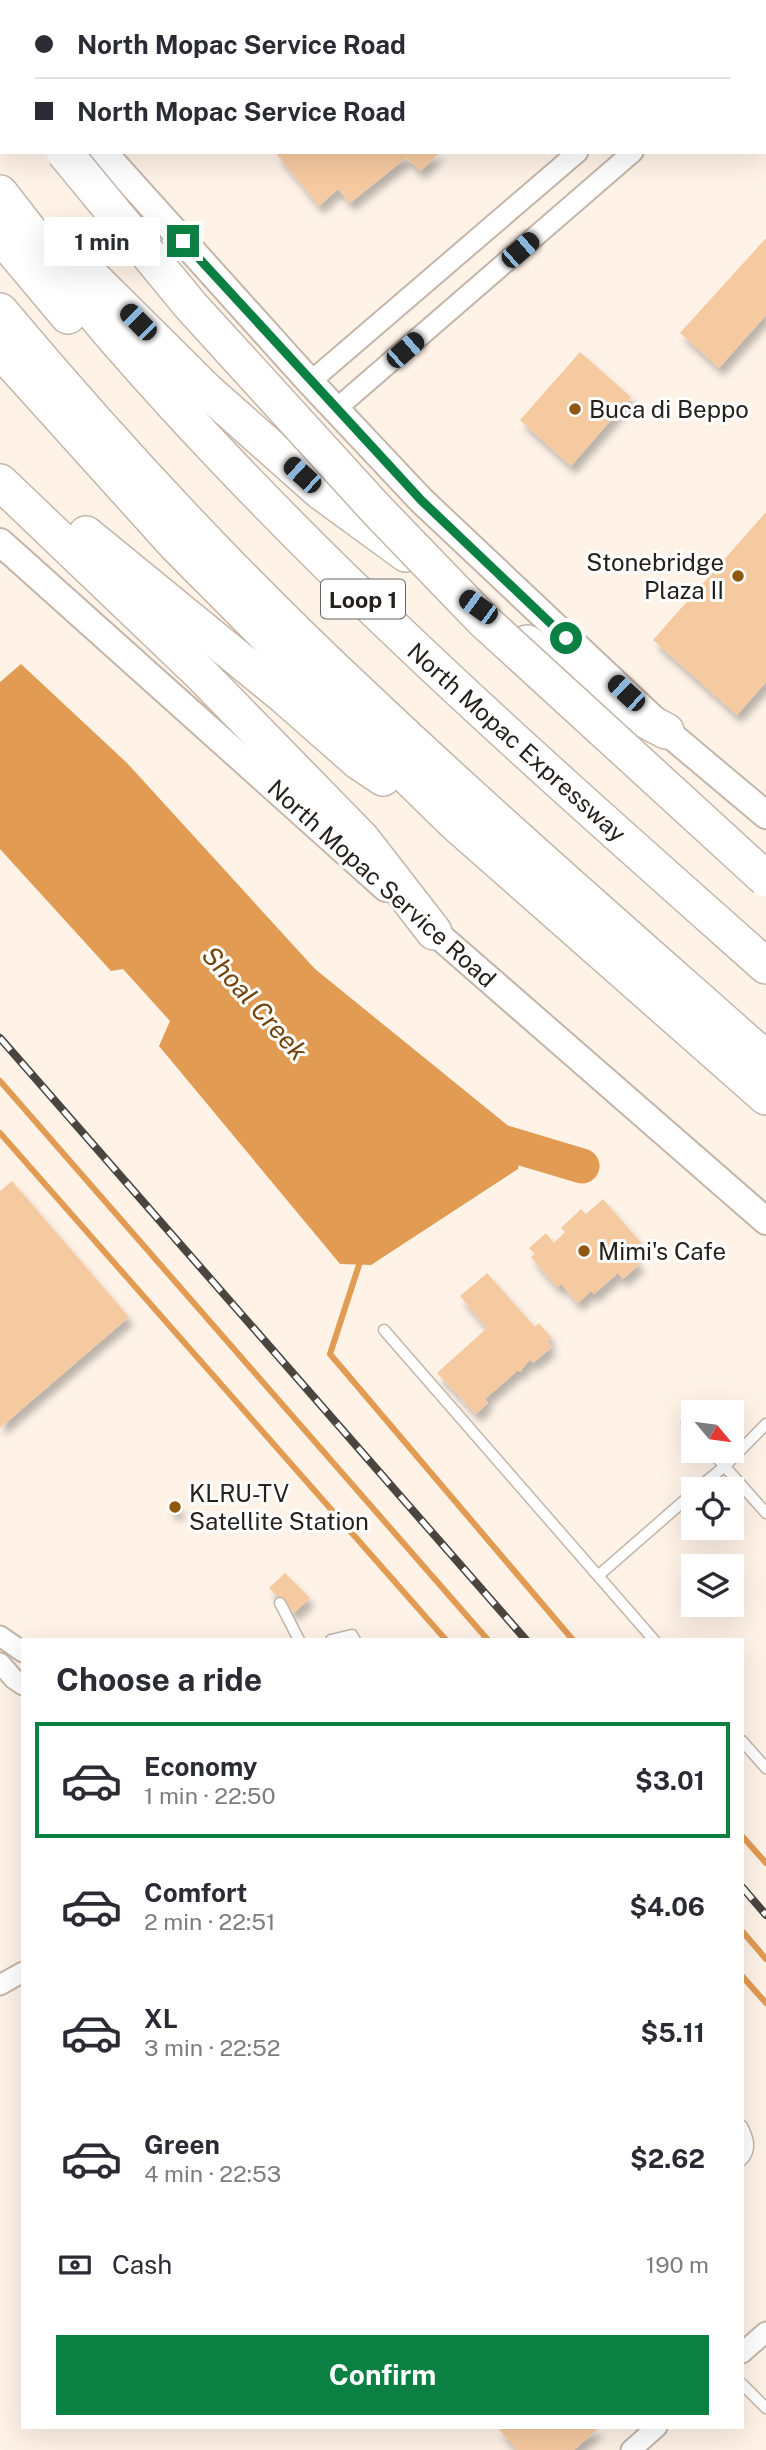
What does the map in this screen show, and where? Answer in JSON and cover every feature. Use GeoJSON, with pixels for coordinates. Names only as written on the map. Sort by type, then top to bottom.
{"type":"FeatureCollection","features":[{"type":"Feature","properties":{"kind":"highway"},"geometry":{"type":"LineString","coordinates":[[66,154],[191,306],[377,510],[483,620],[766,879]]}},
{"type":"Feature","properties":{"kind":"highway"},"geometry":{"type":"LineString","coordinates":[[0,192],[87,271],[206,390],[321,492],[590,691],[666,730]]}},
{"type":"Feature","properties":{"kind":"highway","name":"North Mopac Expressway"},"geometry":{"type":"LineString","coordinates":[[0,192],[110,333],[250,486],[331,568],[475,706],[766,966]]}},
{"type":"Feature","properties":{"kind":"highway"},"geometry":{"type":"LineString","coordinates":[[0,236],[150,409],[327,592],[516,770],[766,993]]}},
{"type":"Feature","properties":{"kind":"highway"},"geometry":{"type":"LineString","coordinates":[[0,312],[116,445],[355,689],[504,826],[766,1059]]}},
{"type":"Feature","properties":{"kind":"highway"},"geometry":{"type":"LineString","coordinates":[[0,350],[176,545],[454,822],[766,1097]]}},
{"type":"Feature","properties":{"kind":"highway"},"geometry":{"type":"LineString","coordinates":[[0,462],[284,696],[359,762],[454,822]]}},
{"type":"Feature","properties":{"kind":"highway"},"geometry":{"type":"LineString","coordinates":[[0,482],[201,674],[353,830],[434,932]]}},
{"type":"Feature","properties":{"kind":"main road"},"geometry":{"type":"LineString","coordinates":[[105,154],[310,382],[421,500],[666,730],[766,815]]}},
{"type":"Feature","properties":{"kind":"main road","name":"North Mopac Service Road"},"geometry":{"type":"LineString","coordinates":[[0,542],[434,932],[766,1221]]}},
{"type":"Feature","properties":{"kind":"street"},"geometry":{"type":"LineString","coordinates":[[310,382],[576,154]]}},
{"type":"Feature","properties":{"kind":"street"},"geometry":{"type":"LineString","coordinates":[[336,409],[631,154]]}},
{"type":"Feature","properties":{"kind":"street"},"geometry":{"type":"LineString","coordinates":[[0,1636],[21,1651]]}},
{"type":"Feature","properties":{"kind":"street"},"geometry":{"type":"LineString","coordinates":[[0,1663],[21,1684]]}},
{"type":"Feature","properties":{"kind":"street"},"geometry":{"type":"LineString","coordinates":[[0,1985],[21,1973]]}},
{"type":"Feature","properties":{"kind":"street"},"geometry":{"type":"LineString","coordinates":[[744,2351],[766,2332]]}},
{"type":"Feature","properties":{"kind":"street"},"geometry":{"type":"LineString","coordinates":[[631,2450],[655,2429]]}},
{"type":"Feature","properties":{"kind":"lane"},"geometry":{"type":"LineString","coordinates":[[384,1330],[652,1638]]}},
{"type":"Feature","properties":{"kind":"lane"},"geometry":{"type":"LineString","coordinates":[[711,1477],[766,1424]]}},
{"type":"Feature","properties":{"kind":"lane"},"geometry":{"type":"LineString","coordinates":[[721,1463],[766,1513]]}},
{"type":"Feature","properties":{"kind":"lane"},"geometry":{"type":"LineString","coordinates":[[598,1575],[681,1503]]}},
{"type":"Feature","properties":{"kind":"lane"},"geometry":{"type":"LineString","coordinates":[[280,1603],[298,1638]]}},
{"type":"Feature","properties":{"kind":"lane"},"geometry":{"type":"LineString","coordinates":[[744,1743],[766,1768]]}},
{"type":"Feature","properties":{"kind":"lane"},"geometry":{"type":"LineString","coordinates":[[744,2131],[749,2144],[744,2159]]}},
{"type":"Feature","properties":{"kind":"lane"},"geometry":{"type":"LineString","coordinates":[[744,2386],[766,2408]]}},
{"type":"Feature","properties":{"kind":"water"},"geometry":{"type":"Polygon","coordinates":[[[21,664],[127,763],[315,969],[522,1137],[518,1169],[371,1265],[340,1264],[159,1046],[170,1021],[123,969],[111,971],[0,849],[0,682],[21,664]]]}},
{"type":"Feature","properties":{"kind":"building"},"geometry":{"type":"Polygon","coordinates":[[[277,154],[438,154],[421,171],[406,158],[350,203],[338,189],[319,206],[277,154]]]}},
{"type":"Feature","properties":{"kind":"building"},"geometry":{"type":"Polygon","coordinates":[[[766,238],[766,315],[719,368],[680,333],[766,238]]]}},
{"type":"Feature","properties":{"kind":"building","name":"Buca di Beppo"},"geometry":{"type":"Polygon","coordinates":[[[580,352],[631,397],[571,466],[520,420],[580,352]]]}},
{"type":"Feature","properties":{"kind":"building","name":"Stonebridge Plaza II"},"geometry":{"type":"Polygon","coordinates":[[[766,512],[766,682],[737,715],[653,640],[766,512]]]}},
{"type":"Feature","properties":{"kind":"building"},"geometry":{"type":"Polygon","coordinates":[[[12,1181],[129,1317],[0,1428],[0,1191],[12,1181]]]}},
{"type":"Feature","properties":{"kind":"building","name":"Mimi's Cafe"},"geometry":{"type":"Polygon","coordinates":[[[603,1199],[643,1245],[632,1254],[640,1264],[623,1279],[618,1273],[594,1294],[591,1291],[578,1303],[561,1284],[557,1287],[531,1257],[535,1254],[529,1248],[546,1233],[554,1243],[565,1232],[561,1228],[581,1209],[586,1214],[603,1199]]]}},
{"type":"Feature","properties":{"kind":"building"},"geometry":{"type":"Polygon","coordinates":[[[487,1273],[535,1327],[539,1323],[551,1337],[547,1341],[552,1347],[533,1363],[530,1359],[520,1372],[518,1370],[485,1399],[488,1403],[476,1414],[437,1373],[487,1328],[460,1296],[487,1273]]]}},
{"type":"Feature","properties":{"kind":"building","name":"KLRU-TV Satellite Station"},"geometry":{"type":"Polygon","coordinates":[[[175,1500],[181,1510],[174,1514],[168,1505],[175,1500]]]}},
{"type":"Feature","properties":{"kind":"building"},"geometry":{"type":"Polygon","coordinates":[[[285,1573],[310,1598],[294,1613],[269,1588],[285,1573]]]}},
{"type":"Feature","properties":{"kind":"building"},"geometry":{"type":"Polygon","coordinates":[[[499,2429],[598,2429],[574,2450],[517,2450],[499,2429]]]}},
{"type":"Feature","properties":{"kind":"waterway"},"geometry":{"type":"LineString","coordinates":[[0,1081],[486,1638]]}},
{"type":"Feature","properties":{"kind":"waterway"},"geometry":{"type":"LineString","coordinates":[[0,1133],[444,1638]]}},
{"type":"Feature","properties":{"kind":"waterway","name":"Shoal Creek"},"geometry":{"type":"LineString","coordinates":[[475,1134],[582,1166]]}},
{"type":"Feature","properties":{"kind":"waterway"},"geometry":{"type":"LineString","coordinates":[[358,1256],[359,1265],[330,1354],[571,1638]]}},
{"type":"Feature","properties":{"kind":"waterway"},"geometry":{"type":"LineString","coordinates":[[744,1838],[766,1863]]}},
{"type":"Feature","properties":{"kind":"waterway"},"geometry":{"type":"LineString","coordinates":[[744,1933],[766,1959]]}},
{"type":"Feature","properties":{"kind":"waterway"},"geometry":{"type":"LineString","coordinates":[[744,1978],[766,2003]]}},
{"type":"Feature","properties":{"kind":"railway"},"geometry":{"type":"LineString","coordinates":[[0,1038],[524,1638]]}},
{"type":"Feature","properties":{"kind":"railway"},"geometry":{"type":"LineString","coordinates":[[744,1889],[766,1915]]}},
{"type":"Feature","properties":{"kind":"place","name":"Buca di Beppo"},"geometry":{"type":"Point","coordinates":[575,409]}},
{"type":"Feature","properties":{"kind":"place","name":"Stonebridge Plaza II"},"geometry":{"type":"Point","coordinates":[738,576]}},
{"type":"Feature","properties":{"kind":"place","name":"Mimi's Cafe"},"geometry":{"type":"Point","coordinates":[584,1251]}},
{"type":"Feature","properties":{"kind":"place","name":"KLRU-TV Satellite Station"},"geometry":{"type":"Point","coordinates":[175,1507]}},
{"type":"Feature","properties":{"kind":"route"},"geometry":{"type":"LineString","coordinates":[[183,241],[421,500],[566,638]]}}]}
